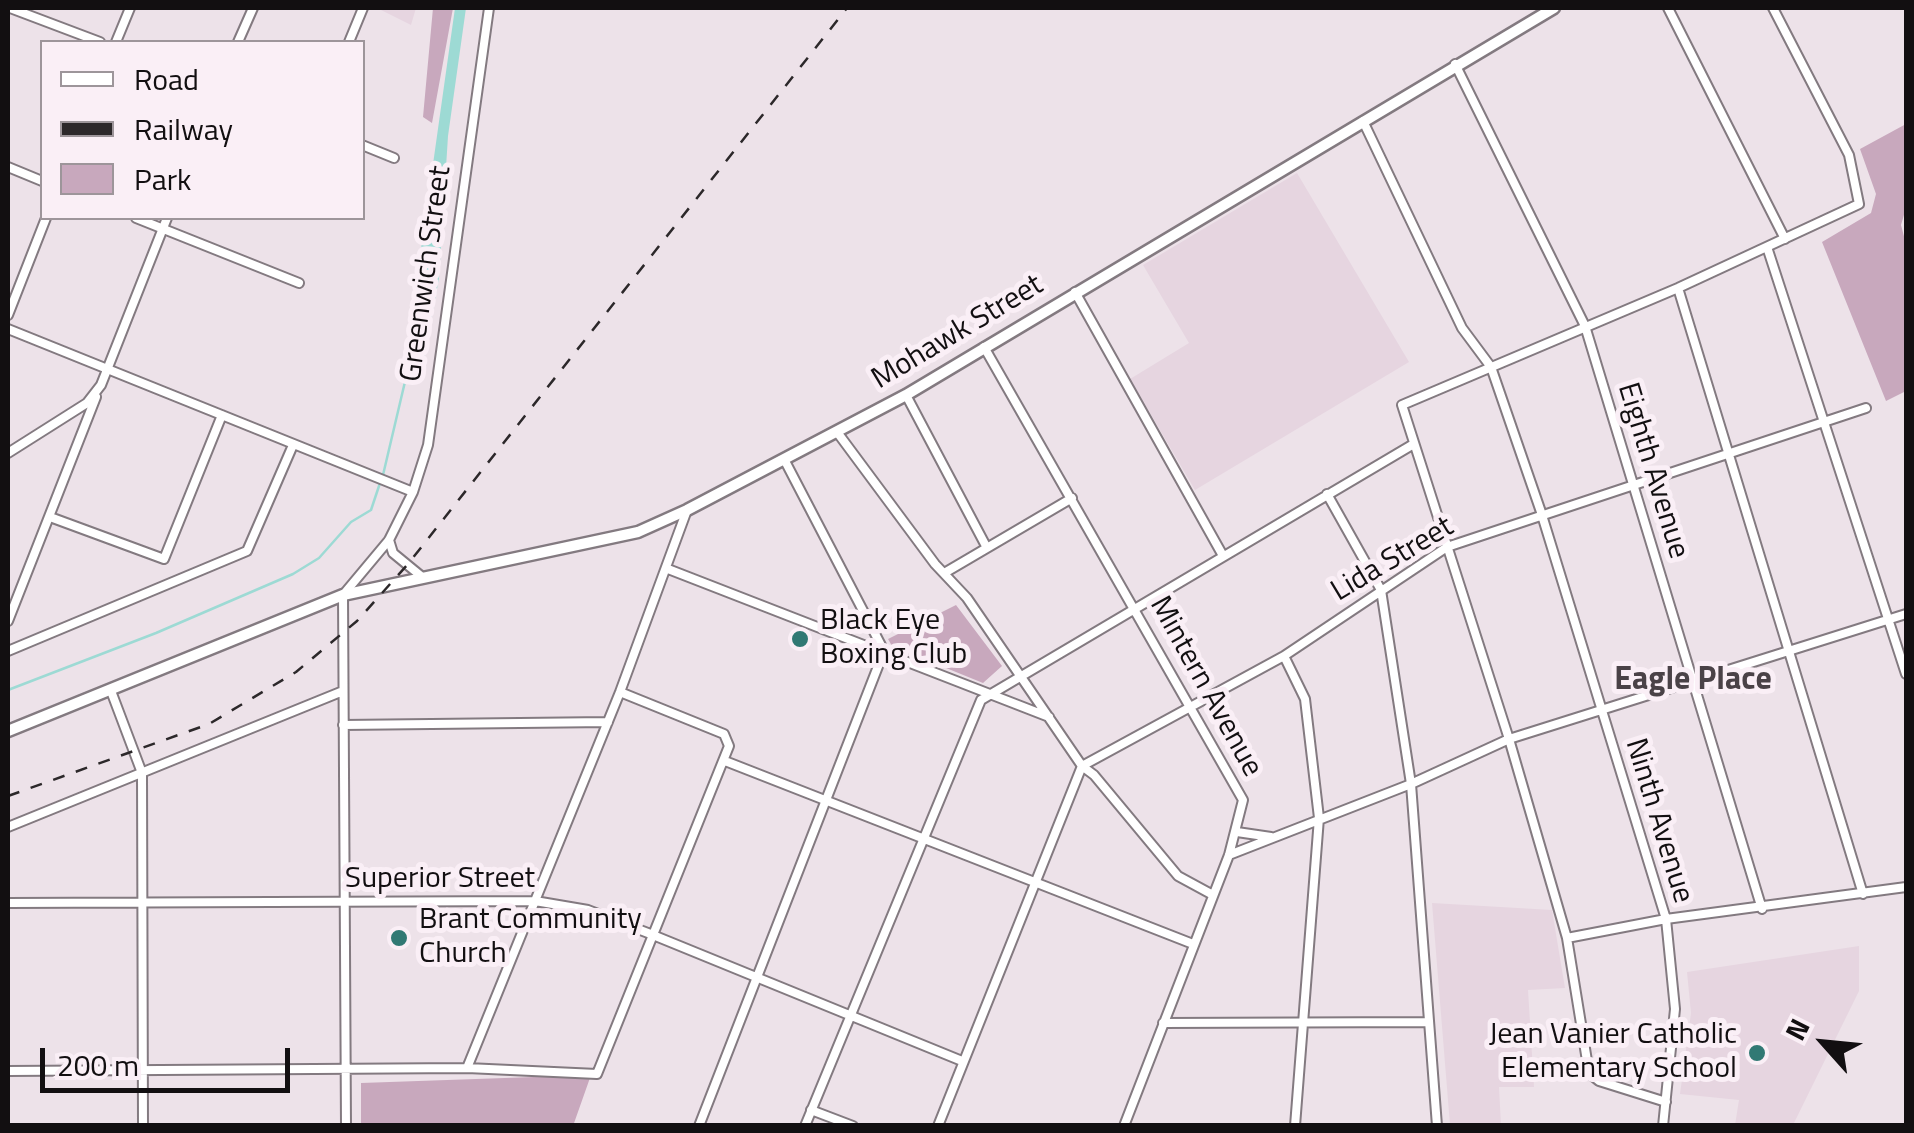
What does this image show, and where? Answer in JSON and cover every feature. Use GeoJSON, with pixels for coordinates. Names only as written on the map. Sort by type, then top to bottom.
{"type":"FeatureCollection","features":[{"type":"Feature","properties":{"kind":"street"},"geometry":{"type":"LineString","coordinates":[[10,8],[95,40]]}},
{"type":"Feature","properties":{"kind":"street"},"geometry":{"type":"LineString","coordinates":[[117,40],[130,8]]}},
{"type":"Feature","properties":{"kind":"street"},"geometry":{"type":"LineString","coordinates":[[239,40],[253,8]]}},
{"type":"Feature","properties":{"kind":"street"},"geometry":{"type":"LineString","coordinates":[[350,40],[363,8]]}},
{"type":"Feature","properties":{"kind":"street","name":"Greenwich Street"},"geometry":{"type":"LineString","coordinates":[[8,731],[343,594],[389,540],[409,490],[436,393],[489,8]]}},
{"type":"Feature","properties":{"kind":"street","name":"Mohawk Street"},"geometry":{"type":"LineString","coordinates":[[343,594],[638,532],[687,510],[906,395],[1554,8]]}},
{"type":"Feature","properties":{"kind":"street"},"geometry":{"type":"LineString","coordinates":[[1668,8],[1785,239]]}},
{"type":"Feature","properties":{"kind":"street"},"geometry":{"type":"LineString","coordinates":[[1666,1102],[1599,1081],[1590,1072],[1567,938],[1509,739],[1402,406],[1853,210],[1860,198],[1849,154],[1773,8]]}},
{"type":"Feature","properties":{"kind":"street","name":"Eighth Avenue"},"geometry":{"type":"LineString","coordinates":[[1456,64],[1586,326],[1762,909]]}},
{"type":"Feature","properties":{"kind":"street","name":"Ninth Avenue"},"geometry":{"type":"LineString","coordinates":[[1363,121],[1462,328],[1491,367],[1541,512],[1666,919],[1675,1009],[1662,1126]]}},
{"type":"Feature","properties":{"kind":"street"},"geometry":{"type":"LineString","coordinates":[[365,146],[394,158]]}},
{"type":"Feature","properties":{"kind":"street"},"geometry":{"type":"LineString","coordinates":[[8,168],[40,181]]}},
{"type":"Feature","properties":{"kind":"street"},"geometry":{"type":"LineString","coordinates":[[8,315],[45,220]]}},
{"type":"Feature","properties":{"kind":"street"},"geometry":{"type":"LineString","coordinates":[[141,220],[299,283]]}},
{"type":"Feature","properties":{"kind":"street"},"geometry":{"type":"LineString","coordinates":[[8,620],[166,220]]}},
{"type":"Feature","properties":{"kind":"street"},"geometry":{"type":"LineString","coordinates":[[1767,247],[1906,674]]}},
{"type":"Feature","properties":{"kind":"street"},"geometry":{"type":"LineString","coordinates":[[1678,288],[1731,450],[1863,894]]}},
{"type":"Feature","properties":{"kind":"street"},"geometry":{"type":"LineString","coordinates":[[1075,292],[1222,554]]}},
{"type":"Feature","properties":{"kind":"street"},"geometry":{"type":"LineString","coordinates":[[8,329],[409,490]]}},
{"type":"Feature","properties":{"kind":"street","name":"Mintern Avenue"},"geometry":{"type":"LineString","coordinates":[[984,348],[1243,800],[1229,854],[1124,1126]]}},
{"type":"Feature","properties":{"kind":"street"},"geometry":{"type":"LineString","coordinates":[[8,453],[87,403],[101,386]]}},
{"type":"Feature","properties":{"kind":"street"},"geometry":{"type":"LineString","coordinates":[[906,395],[988,548]]}},
{"type":"Feature","properties":{"kind":"street","name":"Lida Street"},"geometry":{"type":"LineString","coordinates":[[1082,766],[1284,656],[1447,546],[1866,408]]}},
{"type":"Feature","properties":{"kind":"street"},"geometry":{"type":"LineString","coordinates":[[50,516],[164,559],[222,415]]}},
{"type":"Feature","properties":{"kind":"street"},"geometry":{"type":"LineString","coordinates":[[837,432],[935,564],[946,572],[1082,766],[1094,774],[1178,876],[1212,895]]}},
{"type":"Feature","properties":{"kind":"street"},"geometry":{"type":"LineString","coordinates":[[805,1126],[980,700],[1412,445]]}},
{"type":"Feature","properties":{"kind":"street"},"geometry":{"type":"LineString","coordinates":[[8,651],[246,551],[293,446]]}},
{"type":"Feature","properties":{"kind":"street"},"geometry":{"type":"LineString","coordinates":[[699,1126],[884,651],[785,461]]}},
{"type":"Feature","properties":{"kind":"street"},"geometry":{"type":"LineString","coordinates":[[1327,494],[1382,590],[1411,784],[1437,1126]]}},
{"type":"Feature","properties":{"kind":"street"},"geometry":{"type":"LineString","coordinates":[[946,572],[1072,498]]}},
{"type":"Feature","properties":{"kind":"street"},"geometry":{"type":"LineString","coordinates":[[467,1068],[620,692],[687,510]]}},
{"type":"Feature","properties":{"kind":"street"},"geometry":{"type":"LineString","coordinates":[[389,540],[393,553],[421,576]]}},
{"type":"Feature","properties":{"kind":"street"},"geometry":{"type":"LineString","coordinates":[[668,569],[1049,717]]}},
{"type":"Feature","properties":{"kind":"street"},"geometry":{"type":"LineString","coordinates":[[343,594],[346,1126]]}},
{"type":"Feature","properties":{"kind":"street"},"geometry":{"type":"LineString","coordinates":[[1229,854],[1411,784],[1509,739],[1906,614]]}},
{"type":"Feature","properties":{"kind":"street"},"geometry":{"type":"LineString","coordinates":[[1284,656],[1305,699],[1319,818],[1295,1126]]}},
{"type":"Feature","properties":{"kind":"street"},"geometry":{"type":"LineString","coordinates":[[8,827],[342,690]]}},
{"type":"Feature","properties":{"kind":"street"},"geometry":{"type":"LineString","coordinates":[[111,691],[142,773],[143,1126]]}},
{"type":"Feature","properties":{"kind":"street"},"geometry":{"type":"LineString","coordinates":[[8,1071],[467,1068],[598,1074],[730,742],[724,734],[620,692]]}},
{"type":"Feature","properties":{"kind":"street"},"geometry":{"type":"LineString","coordinates":[[343,725],[608,722]]}},
{"type":"Feature","properties":{"kind":"street"},"geometry":{"type":"LineString","coordinates":[[725,760],[1193,944]]}},
{"type":"Feature","properties":{"kind":"street"},"geometry":{"type":"LineString","coordinates":[[938,1126],[1082,766]]}},
{"type":"Feature","properties":{"kind":"street"},"geometry":{"type":"LineString","coordinates":[[1237,832],[1271,837]]}},
{"type":"Feature","properties":{"kind":"street"},"geometry":{"type":"LineString","coordinates":[[1567,938],[1666,919],[1906,888]]}},
{"type":"Feature","properties":{"kind":"street","name":"Superior Street"},"geometry":{"type":"LineString","coordinates":[[8,903],[535,901],[588,910],[962,1061]]}},
{"type":"Feature","properties":{"kind":"street"},"geometry":{"type":"LineString","coordinates":[[1163,1023],[1428,1022]]}},
{"type":"Feature","properties":{"kind":"street"},"geometry":{"type":"LineString","coordinates":[[811,1110],[853,1126]]}},
{"type":"Feature","properties":{"kind":"shaded area"},"geometry":{"type":"Polygon","coordinates":[[[377,8],[416,8],[411,25],[377,8]]]}},
{"type":"Feature","properties":{"kind":"shaded area"},"geometry":{"type":"Polygon","coordinates":[[[455,8],[466,8],[448,136],[439,278],[424,359],[410,352],[415,292],[455,8]]]}},
{"type":"Feature","properties":{"kind":"shaded area"},"geometry":{"type":"Polygon","coordinates":[[[1297,173],[1409,362],[1195,490],[1130,379],[1189,343],[1143,265],[1297,173]]]}},
{"type":"Feature","properties":{"kind":"shaded area"},"geometry":{"type":"Polygon","coordinates":[[[1432,903],[1552,910],[1565,988],[1528,990],[1534,1087],[1499,1087],[1501,1125],[1450,1125],[1432,903]]]}},
{"type":"Feature","properties":{"kind":"shaded area","name":"Jean Vanier Catholic Elementary School"},"geometry":{"type":"Polygon","coordinates":[[[1859,946],[1859,991],[1793,1125],[1735,1125],[1739,1100],[1680,1094],[1691,1013],[1687,972],[1859,946]]]}},
{"type":"Feature","properties":{"kind":"green space"},"geometry":{"type":"Polygon","coordinates":[[[433,8],[453,8],[432,123],[423,117],[433,8]]]}},
{"type":"Feature","properties":{"kind":"green space"},"geometry":{"type":"Polygon","coordinates":[[[1906,124],[1906,208],[1901,225],[1906,244],[1906,391],[1886,401],[1822,242],[1871,213],[1876,194],[1860,149],[1906,124]]]}},
{"type":"Feature","properties":{"kind":"green space"},"geometry":{"type":"Polygon","coordinates":[[[956,605],[1002,666],[983,683],[892,646],[888,639],[956,605]]]}},
{"type":"Feature","properties":{"kind":"green space"},"geometry":{"type":"Polygon","coordinates":[[[591,1075],[573,1126],[361,1125],[361,1083],[591,1075]]]}},
{"type":"Feature","properties":{"kind":"waterway"},"geometry":{"type":"LineString","coordinates":[[383,475],[412,352]]}},
{"type":"Feature","properties":{"kind":"waterway"},"geometry":{"type":"LineString","coordinates":[[8,690],[293,574],[319,558],[351,522],[371,510],[380,483]]}},
{"type":"Feature","properties":{"kind":"railway"},"geometry":{"type":"LineString","coordinates":[[8,796],[209,724],[296,672],[357,621],[408,564],[847,8]]}},
{"type":"Feature","properties":{"kind":"place","name":"Black Eye Boxing Club"},"geometry":{"type":"Point","coordinates":[800,639]}},
{"type":"Feature","properties":{"kind":"place","name":"Brant Community Church"},"geometry":{"type":"Point","coordinates":[399,938]}},
{"type":"Feature","properties":{"kind":"place","name":"Jean Vanier Catholic Elementary School"},"geometry":{"type":"Point","coordinates":[1757,1053]}},
{"type":"Feature","properties":{"kind":"district","name":"Eagle Place"},"geometry":{"type":"Point","coordinates":[1693,681]}}]}
